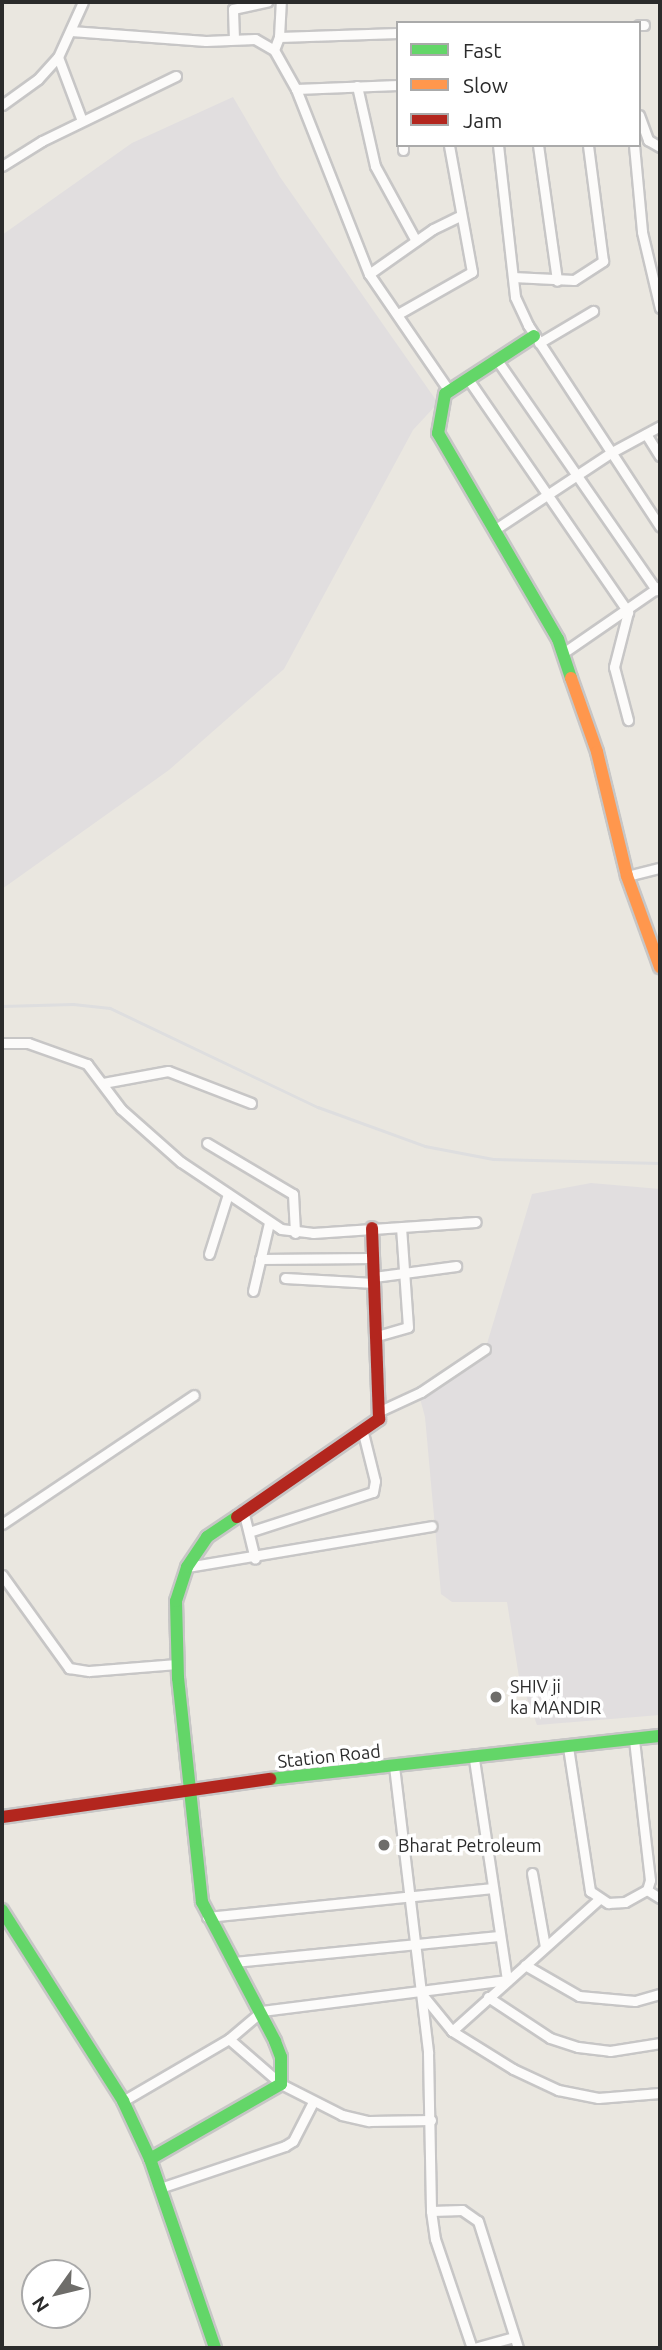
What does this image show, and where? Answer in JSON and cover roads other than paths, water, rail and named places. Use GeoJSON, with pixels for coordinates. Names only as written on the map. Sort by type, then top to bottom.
{"type":"FeatureCollection","features":[{"type":"Feature","properties":{"kind":"street"},"geometry":{"type":"LineString","coordinates":[[2,105],[38,79],[58,57],[83,2]]}},
{"type":"Feature","properties":{"kind":"street"},"geometry":{"type":"LineString","coordinates":[[233,39],[233,9],[247,3],[267,2]]}},
{"type":"Feature","properties":{"kind":"street"},"geometry":{"type":"LineString","coordinates":[[274,50],[279,37],[281,2]]}},
{"type":"Feature","properties":{"kind":"street"},"geometry":{"type":"LineString","coordinates":[[71,31],[255,39],[274,50],[296,89],[369,274],[449,391]]}},
{"type":"Feature","properties":{"kind":"street"},"geometry":{"type":"LineString","coordinates":[[279,37],[396,33]]}},
{"type":"Feature","properties":{"kind":"street"},"geometry":{"type":"LineString","coordinates":[[58,57],[82,121]]}},
{"type":"Feature","properties":{"kind":"street"},"geometry":{"type":"LineString","coordinates":[[2,166],[82,121],[176,76]]}},
{"type":"Feature","properties":{"kind":"street"},"geometry":{"type":"LineString","coordinates":[[296,89],[396,85]]}},
{"type":"Feature","properties":{"kind":"street"},"geometry":{"type":"LineString","coordinates":[[357,86],[375,166],[416,241]]}},
{"type":"Feature","properties":{"kind":"street"},"geometry":{"type":"LineString","coordinates":[[641,121],[648,140],[660,147]]}},
{"type":"Feature","properties":{"kind":"street"},"geometry":{"type":"LineString","coordinates":[[398,314],[472,272],[449,147]]}},
{"type":"Feature","properties":{"kind":"street"},"geometry":{"type":"LineString","coordinates":[[498,147],[515,297],[537,339],[660,527]]}},
{"type":"Feature","properties":{"kind":"street"},"geometry":{"type":"LineString","coordinates":[[538,147],[556,281]]}},
{"type":"Feature","properties":{"kind":"street"},"geometry":{"type":"LineString","coordinates":[[513,277],[575,280],[603,261],[588,147]]}},
{"type":"Feature","properties":{"kind":"street"},"geometry":{"type":"LineString","coordinates":[[634,147],[642,232],[660,308]]}},
{"type":"Feature","properties":{"kind":"street"},"geometry":{"type":"LineString","coordinates":[[369,274],[416,241],[460,216]]}},
{"type":"Feature","properties":{"kind":"street"},"geometry":{"type":"LineString","coordinates":[[593,311],[497,360],[449,391],[438,413],[438,433],[563,653],[597,752],[627,876],[660,967]]}},
{"type":"Feature","properties":{"kind":"street"},"geometry":{"type":"LineString","coordinates":[[497,360],[658,588],[628,612],[563,653]]}},
{"type":"Feature","properties":{"kind":"street"},"geometry":{"type":"LineString","coordinates":[[468,379],[628,612],[614,667],[628,720]]}},
{"type":"Feature","properties":{"kind":"street"},"geometry":{"type":"LineString","coordinates":[[494,530],[547,494],[578,477],[612,452],[660,426]]}},
{"type":"Feature","properties":{"kind":"street"},"geometry":{"type":"LineString","coordinates":[[646,434],[660,456]]}},
{"type":"Feature","properties":{"kind":"street"},"geometry":{"type":"LineString","coordinates":[[627,876],[660,868]]}},
{"type":"Feature","properties":{"kind":"street"},"geometry":{"type":"LineString","coordinates":[[2,1043],[28,1043],[77,1059],[103,1083],[133,1121],[181,1162],[269,1223],[295,1233],[476,1222]]}},
{"type":"Feature","properties":{"kind":"street"},"geometry":{"type":"LineString","coordinates":[[103,1083],[168,1071],[251,1102]]}},
{"type":"Feature","properties":{"kind":"street"},"geometry":{"type":"LineString","coordinates":[[207,1143],[293,1194],[295,1233]]}},
{"type":"Feature","properties":{"kind":"street"},"geometry":{"type":"LineString","coordinates":[[209,1254],[228,1194]]}},
{"type":"Feature","properties":{"kind":"street"},"geometry":{"type":"LineString","coordinates":[[253,1291],[269,1223]]}},
{"type":"Feature","properties":{"kind":"street"},"geometry":{"type":"LineString","coordinates":[[372,1228],[382,1410]]}},
{"type":"Feature","properties":{"kind":"street"},"geometry":{"type":"LineString","coordinates":[[377,1336],[408,1327],[401,1228]]}},
{"type":"Feature","properties":{"kind":"street"},"geometry":{"type":"LineString","coordinates":[[260,1259],[373,1258]]}},
{"type":"Feature","properties":{"kind":"street"},"geometry":{"type":"LineString","coordinates":[[285,1278],[374,1280],[405,1272],[456,1266]]}},
{"type":"Feature","properties":{"kind":"street"},"geometry":{"type":"LineString","coordinates":[[281,2084],[281,2057],[262,2011],[207,1917],[197,1873],[192,1789],[177,1664],[176,1601],[187,1567],[207,1537],[243,1510],[363,1433],[382,1410],[421,1392],[485,1349]]}},
{"type":"Feature","properties":{"kind":"street"},"geometry":{"type":"LineString","coordinates":[[2,1524],[194,1395]]}},
{"type":"Feature","properties":{"kind":"street"},"geometry":{"type":"LineString","coordinates":[[249,1532],[373,1492],[376,1481],[363,1433]]}},
{"type":"Feature","properties":{"kind":"street"},"geometry":{"type":"LineString","coordinates":[[243,1510],[255,1559]]}},
{"type":"Feature","properties":{"kind":"street"},"geometry":{"type":"LineString","coordinates":[[187,1567],[255,1559],[432,1526]]}},
{"type":"Feature","properties":{"kind":"street"},"geometry":{"type":"LineString","coordinates":[[2,1575],[69,1668],[89,1671],[177,1664]]}},
{"type":"Feature","properties":{"kind":"street","name":"Station Road"},"geometry":{"type":"LineString","coordinates":[[2,1817],[192,1789],[660,1736]]}},
{"type":"Feature","properties":{"kind":"street"},"geometry":{"type":"LineString","coordinates":[[634,1739],[650,1861],[647,1890]]}},
{"type":"Feature","properties":{"kind":"street"},"geometry":{"type":"LineString","coordinates":[[568,1747],[586,1878],[598,1900]]}},
{"type":"Feature","properties":{"kind":"street"},"geometry":{"type":"LineString","coordinates":[[474,1758],[491,1888],[507,1980]]}},
{"type":"Feature","properties":{"kind":"street"},"geometry":{"type":"LineString","coordinates":[[394,1766],[416,1944],[431,2120],[431,2211],[435,2239],[473,2348],[514,2337]]}},
{"type":"Feature","properties":{"kind":"street"},"geometry":{"type":"LineString","coordinates":[[533,1873],[545,1947]]}},
{"type":"Feature","properties":{"kind":"street"},"geometry":{"type":"LineString","coordinates":[[207,1917],[491,1888]]}},
{"type":"Feature","properties":{"kind":"street"},"geometry":{"type":"LineString","coordinates":[[647,1890],[660,1898]]}},
{"type":"Feature","properties":{"kind":"street"},"geometry":{"type":"LineString","coordinates":[[452,2031],[598,1900],[625,1902],[647,1890]]}},
{"type":"Feature","properties":{"kind":"street"},"geometry":{"type":"LineString","coordinates":[[2,1910],[123,2101],[150,2159],[215,2348]]}},
{"type":"Feature","properties":{"kind":"street"},"geometry":{"type":"LineString","coordinates":[[233,1962],[499,1936]]}},
{"type":"Feature","properties":{"kind":"street"},"geometry":{"type":"LineString","coordinates":[[525,1965],[579,1996],[635,2001],[660,1994]]}},
{"type":"Feature","properties":{"kind":"street"},"geometry":{"type":"LineString","coordinates":[[123,2101],[229,2039],[262,2011],[507,1980]]}},
{"type":"Feature","properties":{"kind":"street"},"geometry":{"type":"LineString","coordinates":[[419,1991],[452,2031],[513,2069],[558,2090],[598,2098],[660,2093]]}},
{"type":"Feature","properties":{"kind":"street"},"geometry":{"type":"LineString","coordinates":[[488,1997],[520,2021],[578,2047],[610,2051],[660,2043]]}},
{"type":"Feature","properties":{"kind":"street"},"geometry":{"type":"LineString","coordinates":[[229,2039],[281,2084],[313,2102],[369,2121],[431,2120]]}},
{"type":"Feature","properties":{"kind":"street"},"geometry":{"type":"LineString","coordinates":[[150,2159],[281,2084]]}},
{"type":"Feature","properties":{"kind":"street"},"geometry":{"type":"LineString","coordinates":[[160,2188],[285,2146],[292,2141],[313,2102]]}},
{"type":"Feature","properties":{"kind":"street"},"geometry":{"type":"LineString","coordinates":[[431,2211],[462,2210],[478,2221],[518,2348]]}},
{"type":"Feature","properties":{"kind":"railway"},"geometry":{"type":"LineString","coordinates":[[2,1006],[73,1004],[110,1008],[318,1107],[425,1146],[493,1159],[660,1163]]}},
{"type":"Feature","properties":{"kind":"place","name":"SHIV ji ka MANDIR"},"geometry":{"type":"Point","coordinates":[496,1697]}},
{"type":"Feature","properties":{"kind":"place","name":"Bharat Petroleum"},"geometry":{"type":"Point","coordinates":[384,1845]}}]}
